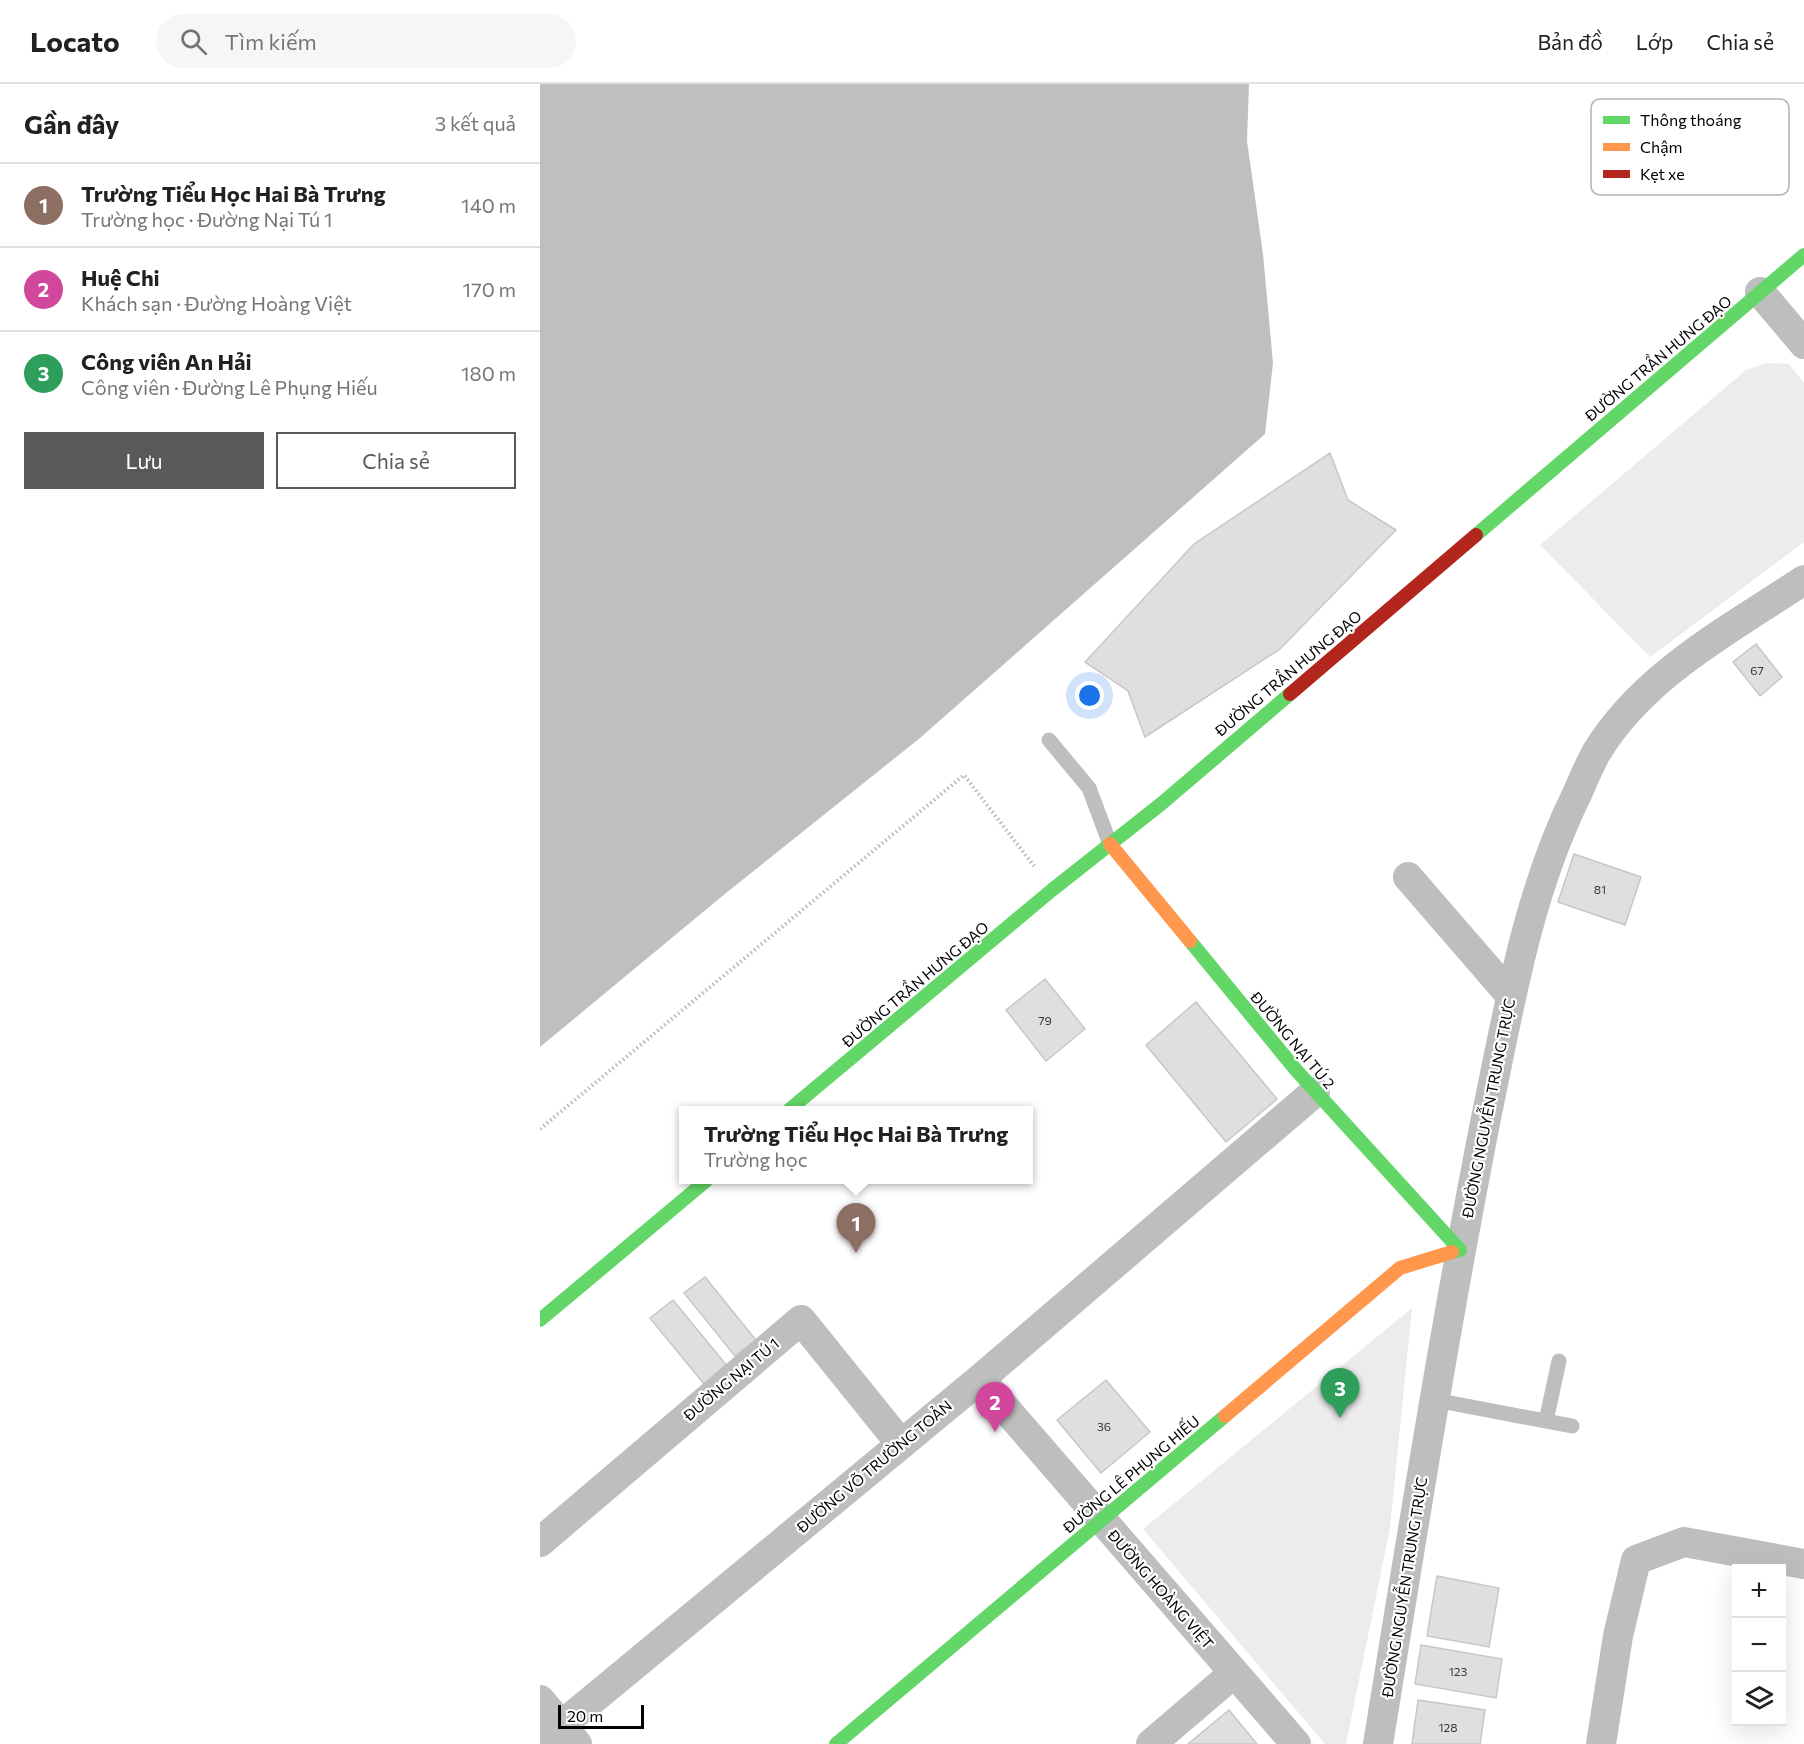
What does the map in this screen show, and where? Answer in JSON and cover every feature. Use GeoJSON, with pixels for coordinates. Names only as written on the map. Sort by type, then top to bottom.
{"type":"FeatureCollection","features":[{"type":"Feature","properties":{"kind":"main road","name":"ĐƯỜNG TRẦN HƯNG ĐẠO"},"geometry":{"type":"LineString","coordinates":[[794,1106],[1052,890],[1170,796],[1804,255]]}},
{"type":"Feature","properties":{"kind":"main road","name":"ĐƯỜNG NẠI TÚ 2"},"geometry":{"type":"LineString","coordinates":[[1110,844],[1316,1092],[1460,1250]]}},
{"type":"Feature","properties":{"kind":"main road"},"geometry":{"type":"LineString","coordinates":[[540,1320],[701,1184]]}},
{"type":"Feature","properties":{"kind":"main road","name":"ĐƯỜNG LÊ PHỤNG HIẾU"},"geometry":{"type":"LineString","coordinates":[[836,1744],[1400,1268],[1460,1250]]}},
{"type":"Feature","properties":{"kind":"street"},"geometry":{"type":"LineString","coordinates":[[1760,292],[1804,344]]}},
{"type":"Feature","properties":{"kind":"street","name":"ĐƯỜNG NGUYỄN TRUNG TRỰC"},"geometry":{"type":"LineString","coordinates":[[1378,1744],[1460,1250],[1511,996],[1534,906],[1559,830],[1597,752],[1631,708],[1670,672],[1706,645],[1804,580]]}},
{"type":"Feature","properties":{"kind":"street"},"geometry":{"type":"LineString","coordinates":[[1408,877],[1511,996]]}},
{"type":"Feature","properties":{"kind":"street","name":"ĐƯỜNG VÕ TRƯỜNG TOẢN"},"geometry":{"type":"LineString","coordinates":[[559,1737],[1316,1092]]}},
{"type":"Feature","properties":{"kind":"street","name":"ĐƯỜNG NẠI TÚ 1"},"geometry":{"type":"LineString","coordinates":[[540,1542],[801,1320],[901,1444]]}},
{"type":"Feature","properties":{"kind":"street","name":"ĐƯỜNG HOÀNG VIỆT"},"geometry":{"type":"LineString","coordinates":[[980,1379],[1296,1744]]}},
{"type":"Feature","properties":{"kind":"street"},"geometry":{"type":"LineString","coordinates":[[1601,1744],[1618,1636],[1636,1560],[1684,1542],[1804,1564]]}},
{"type":"Feature","properties":{"kind":"street"},"geometry":{"type":"LineString","coordinates":[[1151,1744],[1234,1673]]}},
{"type":"Feature","properties":{"kind":"street"},"geometry":{"type":"LineString","coordinates":[[540,1700],[559,1737]]}},
{"type":"Feature","properties":{"kind":"lane"},"geometry":{"type":"LineString","coordinates":[[1049,740],[1089,788],[1110,844]]}},
{"type":"Feature","properties":{"kind":"lane"},"geometry":{"type":"LineString","coordinates":[[1546,1421],[1559,1362]]}},
{"type":"Feature","properties":{"kind":"lane"},"geometry":{"type":"LineString","coordinates":[[1435,1400],[1572,1426]]}},
{"type":"Feature","properties":{"kind":"path"},"geometry":{"type":"LineString","coordinates":[[540,1129],[964,774],[1052,890]]}},
{"type":"Feature","properties":{"kind":"shaded area"},"geometry":{"type":"Polygon","coordinates":[[[540,84],[1249,84],[1247,141],[1263,254],[1273,363],[1265,434],[920,738],[726,893],[540,1047],[540,84]]]}},
{"type":"Feature","properties":{"kind":"shaded area"},"geometry":{"type":"Polygon","coordinates":[[[1766,363],[1789,364],[1804,383],[1804,542],[1650,657],[1540,545],[1746,370],[1766,363]]]}},
{"type":"Feature","properties":{"kind":"shaded area"},"geometry":{"type":"Polygon","coordinates":[[[1412,1308],[1390,1528],[1346,1744],[1325,1744],[1143,1529],[1412,1308]]]}},
{"type":"Feature","properties":{"kind":"building"},"geometry":{"type":"Polygon","coordinates":[[[1330,453],[1348,500],[1396,530],[1280,649],[1145,737],[1128,691],[1085,662],[1194,544],[1330,453]]]}},
{"type":"Feature","properties":{"kind":"building"},"geometry":{"type":"Polygon","coordinates":[[[1756,644],[1782,677],[1760,696],[1733,662],[1756,644]]]}},
{"type":"Feature","properties":{"kind":"building"},"geometry":{"type":"Polygon","coordinates":[[[1574,854],[1641,877],[1625,925],[1558,902],[1574,854]]]}},
{"type":"Feature","properties":{"kind":"building"},"geometry":{"type":"Polygon","coordinates":[[[1045,979],[1085,1029],[1046,1061],[1006,1010],[1045,979]]]}},
{"type":"Feature","properties":{"kind":"building"},"geometry":{"type":"Polygon","coordinates":[[[1196,1002],[1277,1099],[1226,1142],[1146,1045],[1196,1002]]]}},
{"type":"Feature","properties":{"kind":"building"},"geometry":{"type":"Polygon","coordinates":[[[705,1277],[756,1340],[735,1356],[684,1293],[705,1277]]]}},
{"type":"Feature","properties":{"kind":"building"},"geometry":{"type":"Polygon","coordinates":[[[673,1300],[727,1366],[704,1384],[650,1318],[673,1300]]]}},
{"type":"Feature","properties":{"kind":"building"},"geometry":{"type":"Polygon","coordinates":[[[1106,1380],[1150,1432],[1101,1473],[1057,1420],[1106,1380]]]}},
{"type":"Feature","properties":{"kind":"building"},"geometry":{"type":"Polygon","coordinates":[[[1437,1576],[1499,1588],[1489,1647],[1427,1636],[1437,1576]]]}},
{"type":"Feature","properties":{"kind":"building"},"geometry":{"type":"Polygon","coordinates":[[[1421,1645],[1502,1659],[1496,1698],[1415,1684],[1421,1645]]]}},
{"type":"Feature","properties":{"kind":"building"},"geometry":{"type":"Polygon","coordinates":[[[1418,1700],[1485,1710],[1480,1744],[1412,1744],[1418,1700]]]}},
{"type":"Feature","properties":{"kind":"building"},"geometry":{"type":"Polygon","coordinates":[[[1229,1710],[1257,1744],[1188,1744],[1229,1710]]]}},
{"type":"Feature","properties":{"kind":"traffic: fast"},"geometry":{"type":"LineString","coordinates":[[1476,535],[1804,255]]}},
{"type":"Feature","properties":{"kind":"traffic: fast"},"geometry":{"type":"LineString","coordinates":[[794,1106],[1052,890],[1161,804],[1290,694]]}},
{"type":"Feature","properties":{"kind":"traffic: fast"},"geometry":{"type":"LineString","coordinates":[[1190,941],[1296,1070],[1460,1250],[1452,1252]]}},
{"type":"Feature","properties":{"kind":"traffic: fast"},"geometry":{"type":"LineString","coordinates":[[540,1320],[702,1184]]}},
{"type":"Feature","properties":{"kind":"traffic: fast"},"geometry":{"type":"LineString","coordinates":[[836,1744],[1225,1416]]}},
{"type":"Feature","properties":{"kind":"traffic: slow"},"geometry":{"type":"LineString","coordinates":[[1110,844],[1190,941]]}},
{"type":"Feature","properties":{"kind":"traffic: slow"},"geometry":{"type":"LineString","coordinates":[[1225,1416],[1400,1268],[1452,1252]]}},
{"type":"Feature","properties":{"kind":"traffic: jam"},"geometry":{"type":"LineString","coordinates":[[1290,694],[1476,535]]}},
{"type":"Feature","properties":{"kind":"place","name":"Trường Tiểu Học Hai Bà Trưng"},"geometry":{"type":"Point","coordinates":[856,1253]}},
{"type":"Feature","properties":{"kind":"place","name":"Công viên An Hải"},"geometry":{"type":"Point","coordinates":[1340,1418]}},
{"type":"Feature","properties":{"kind":"place","name":"Huệ Chi"},"geometry":{"type":"Point","coordinates":[995,1432]}}]}
